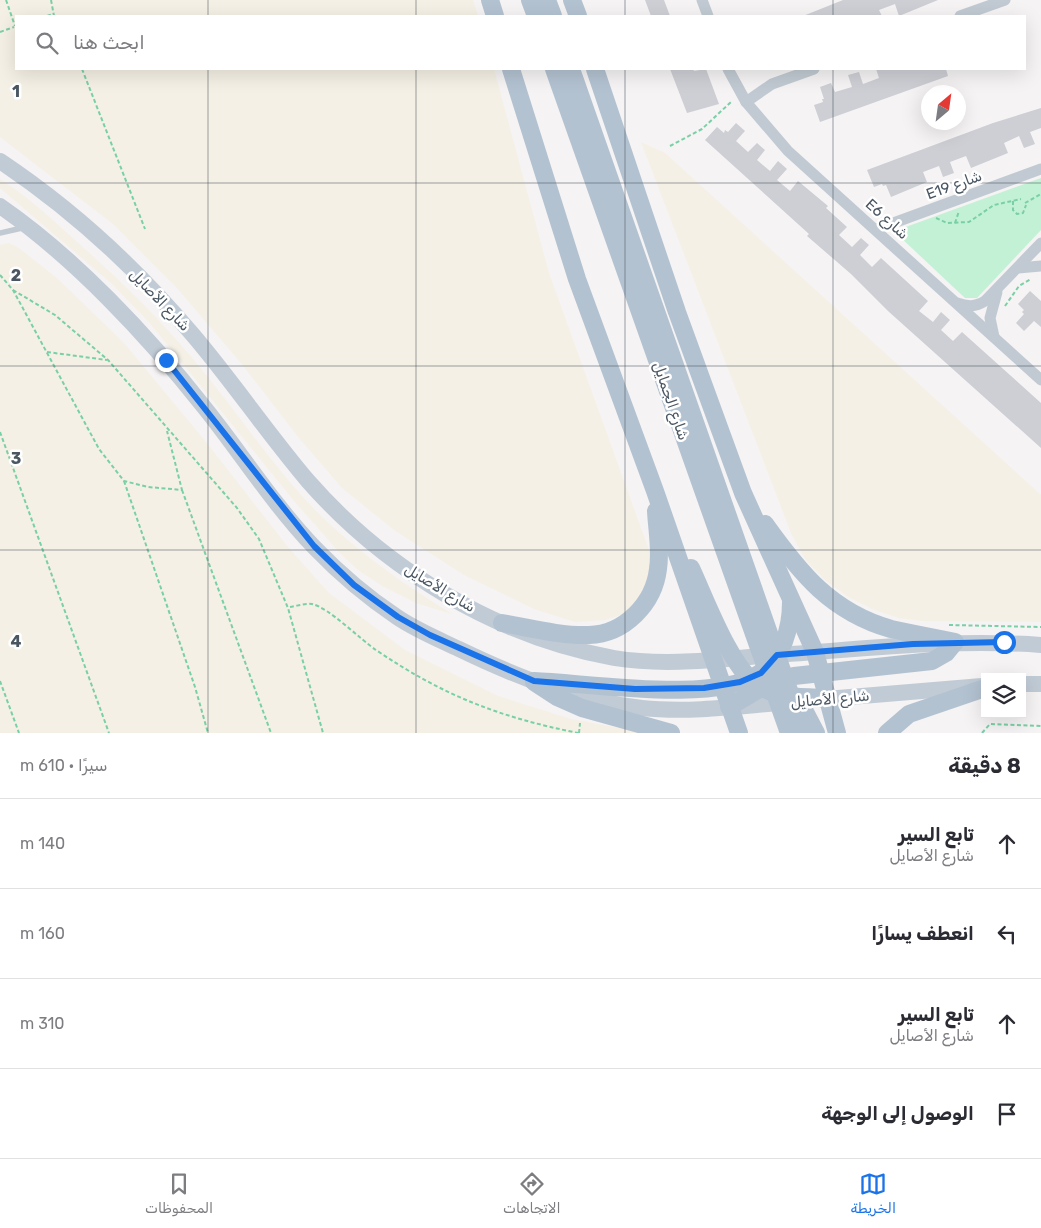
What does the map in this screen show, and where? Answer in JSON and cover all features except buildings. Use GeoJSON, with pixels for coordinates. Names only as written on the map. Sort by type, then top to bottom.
{"type":"FeatureCollection","features":[{"type":"Feature","properties":{"kind":"main road"},"geometry":{"type":"LineString","coordinates":[[490,0],[495,15]]}},
{"type":"Feature","properties":{"kind":"main road"},"geometry":{"type":"LineString","coordinates":[[530,0],[536,15]]}},
{"type":"Feature","properties":{"kind":"main road"},"geometry":{"type":"LineString","coordinates":[[547,0],[553,15]]}},
{"type":"Feature","properties":{"kind":"main road"},"geometry":{"type":"LineString","coordinates":[[572,0],[578,15]]}},
{"type":"Feature","properties":{"kind":"main road"},"geometry":{"type":"LineString","coordinates":[[511,70],[577,279],[655,491],[712,661],[739,733]]}},
{"type":"Feature","properties":{"kind":"main road","name":"شارع الجمايل"},"geometry":{"type":"LineString","coordinates":[[554,70],[789,733]]}},
{"type":"Feature","properties":{"kind":"main road","name":"شارع الجمايل"},"geometry":{"type":"LineString","coordinates":[[571,70],[804,733]]}},
{"type":"Feature","properties":{"kind":"main road"},"geometry":{"type":"LineString","coordinates":[[595,70],[677,312],[743,493],[815,652],[838,733]]}},
{"type":"Feature","properties":{"kind":"main road","name":"شارع الأصايل"},"geometry":{"type":"LineString","coordinates":[[0,161],[26,178],[84,225],[155,292],[194,336],[308,480],[340,514],[386,554],[441,592],[502,623],[569,648],[617,658],[670,662],[712,661]]}},
{"type":"Feature","properties":{"kind":"main road","name":"شارع الأصايل"},"geometry":{"type":"LineString","coordinates":[[0,206],[60,254],[126,317],[166,360],[280,507],[314,546],[354,585],[398,617],[430,635],[534,681],[576,695],[644,708],[682,709],[729,707],[795,699]]}},
{"type":"Feature","properties":{"kind":"main road"},"geometry":{"type":"LineString","coordinates":[[502,623],[591,635],[609,631],[633,617],[649,598],[659,567],[655,491]]}},
{"type":"Feature","properties":{"kind":"main road"},"geometry":{"type":"LineString","coordinates":[[655,491],[736,661],[761,680],[795,699],[816,733]]}},
{"type":"Feature","properties":{"kind":"main road"},"geometry":{"type":"LineString","coordinates":[[743,493],[792,561],[826,596],[868,621],[892,629],[955,642]]}},
{"type":"Feature","properties":{"kind":"main road"},"geometry":{"type":"LineString","coordinates":[[729,707],[761,680],[777,655],[789,628],[791,598]]}},
{"type":"Feature","properties":{"kind":"main road"},"geometry":{"type":"LineString","coordinates":[[712,661],[736,661],[777,655],[955,642],[1041,645]]}},
{"type":"Feature","properties":{"kind":"main road"},"geometry":{"type":"LineString","coordinates":[[534,681],[658,690],[722,686],[932,661],[946,653],[955,642]]}},
{"type":"Feature","properties":{"kind":"main road"},"geometry":{"type":"LineString","coordinates":[[534,681],[557,697],[582,708],[671,733]]}},
{"type":"Feature","properties":{"kind":"main road"},"geometry":{"type":"LineString","coordinates":[[1026,684],[1041,684]]}},
{"type":"Feature","properties":{"kind":"main road","name":"شارع الأصايل"},"geometry":{"type":"LineString","coordinates":[[828,698],[981,687]]}},
{"type":"Feature","properties":{"kind":"main road"},"geometry":{"type":"LineString","coordinates":[[887,733],[909,714],[981,688]]}},
{"type":"Feature","properties":{"kind":"main road"},"geometry":{"type":"LineString","coordinates":[[795,699],[828,698]]}},
{"type":"Feature","properties":{"kind":"street"},"geometry":{"type":"LineString","coordinates":[[702,0],[708,15]]}},
{"type":"Feature","properties":{"kind":"street"},"geometry":{"type":"LineString","coordinates":[[963,15],[1005,0]]}},
{"type":"Feature","properties":{"kind":"street","name":"E6 شارع"},"geometry":{"type":"LineString","coordinates":[[729,70],[744,98],[788,150],[1041,380]]}},
{"type":"Feature","properties":{"kind":"street"},"geometry":{"type":"LineString","coordinates":[[744,98],[772,84],[811,70]]}},
{"type":"Feature","properties":{"kind":"street","name":"E19 شارع"},"geometry":{"type":"LineString","coordinates":[[877,229],[1041,169]]}},
{"type":"Feature","properties":{"kind":"street"},"geometry":{"type":"LineString","coordinates":[[956,303],[978,306],[1018,268],[1041,242]]}},
{"type":"Feature","properties":{"kind":"street"},"geometry":{"type":"LineString","coordinates":[[1018,268],[1041,266]]}},
{"type":"Feature","properties":{"kind":"street"},"geometry":{"type":"LineString","coordinates":[[994,338],[990,318],[998,288]]}},
{"type":"Feature","properties":{"kind":"lane"},"geometry":{"type":"LineString","coordinates":[[0,233],[27,228]]}},
{"type":"Feature","properties":{"kind":"path"},"geometry":{"type":"LineString","coordinates":[[6,0],[15,23]]}},
{"type":"Feature","properties":{"kind":"path"},"geometry":{"type":"LineString","coordinates":[[51,0],[54,15]]}},
{"type":"Feature","properties":{"kind":"path"},"geometry":{"type":"LineString","coordinates":[[0,32],[15,26]]}},
{"type":"Feature","properties":{"kind":"path"},"geometry":{"type":"LineString","coordinates":[[82,70],[145,229]]}},
{"type":"Feature","properties":{"kind":"path"},"geometry":{"type":"LineString","coordinates":[[670,146],[702,129],[744,98]]}},
{"type":"Feature","properties":{"kind":"path"},"geometry":{"type":"LineString","coordinates":[[1013,201],[1013,210],[1017,214],[1023,213],[1026,204],[1041,194]]}},
{"type":"Feature","properties":{"kind":"path"},"geometry":{"type":"LineString","coordinates":[[930,210],[940,221],[962,223],[976,219],[994,205],[1021,199]]}},
{"type":"Feature","properties":{"kind":"path"},"geometry":{"type":"LineString","coordinates":[[0,276],[13,290],[98,449],[124,481],[195,687],[208,733]]}},
{"type":"Feature","properties":{"kind":"path"},"geometry":{"type":"LineString","coordinates":[[1002,310],[1019,286],[1035,277]]}},
{"type":"Feature","properties":{"kind":"path"},"geometry":{"type":"LineString","coordinates":[[13,290],[55,315],[108,360],[167,430],[237,508],[259,539],[288,608],[323,733]]}},
{"type":"Feature","properties":{"kind":"path"},"geometry":{"type":"LineString","coordinates":[[47,352],[108,360]]}},
{"type":"Feature","properties":{"kind":"path"},"geometry":{"type":"LineString","coordinates":[[167,430],[182,490],[271,733]]}},
{"type":"Feature","properties":{"kind":"path"},"geometry":{"type":"LineString","coordinates":[[0,432],[109,733]]}},
{"type":"Feature","properties":{"kind":"path"},"geometry":{"type":"LineString","coordinates":[[124,481],[148,487],[182,490]]}},
{"type":"Feature","properties":{"kind":"path"},"geometry":{"type":"LineString","coordinates":[[288,608],[308,604],[322,608],[374,649],[405,669],[461,698],[520,720],[578,733]]}},
{"type":"Feature","properties":{"kind":"path"},"geometry":{"type":"LineString","coordinates":[[945,625],[1041,627]]}},
{"type":"Feature","properties":{"kind":"path"},"geometry":{"type":"LineString","coordinates":[[0,681],[19,733]]}},
{"type":"Feature","properties":{"kind":"path"},"geometry":{"type":"LineString","coordinates":[[982,733],[990,724],[1041,726]]}},
{"type":"Feature","properties":{"kind":"green space"},"geometry":{"type":"Polygon","coordinates":[[[1041,178],[1041,230],[977,298],[965,298],[899,236],[903,228],[1041,178]]]}},
{"type":"Feature","properties":{"kind":"sand"},"geometry":{"type":"Polygon","coordinates":[[[0,0],[473,0],[478,15],[15,15],[15,70],[494,70],[549,273],[650,553],[650,577],[627,613],[605,620],[575,622],[534,609],[464,575],[394,530],[342,488],[299,438],[241,363],[177,288],[113,224],[0,137],[0,0]]]}},
{"type":"Feature","properties":{"kind":"sand"},"geometry":{"type":"Polygon","coordinates":[[[641,142],[665,153],[1041,495],[1041,622],[923,621],[899,618],[872,609],[847,596],[825,580],[805,559],[791,533],[641,142]]]}},
{"type":"Feature","properties":{"kind":"sand"},"geometry":{"type":"Polygon","coordinates":[[[0,179],[49,216],[137,298],[193,359],[273,462],[317,512],[372,560],[452,614],[416,603],[384,587],[358,570],[339,552],[295,502],[149,322],[111,283],[0,188],[0,179]]]}},
{"type":"Feature","properties":{"kind":"sand"},"geometry":{"type":"Polygon","coordinates":[[[9,243],[19,248],[58,279],[124,343],[206,442],[288,547],[329,593],[405,650],[498,696],[571,719],[646,733],[0,733],[0,245],[9,243]]]}},
{"type":"Feature","properties":{"kind":"route"},"geometry":{"type":"LineString","coordinates":[[166,360],[204,406],[280,507],[314,546],[354,585],[398,617],[430,635],[534,681],[658,690],[704,688],[722,686],[749,679],[761,673],[777,655],[913,644],[1004,642]]}}]}
